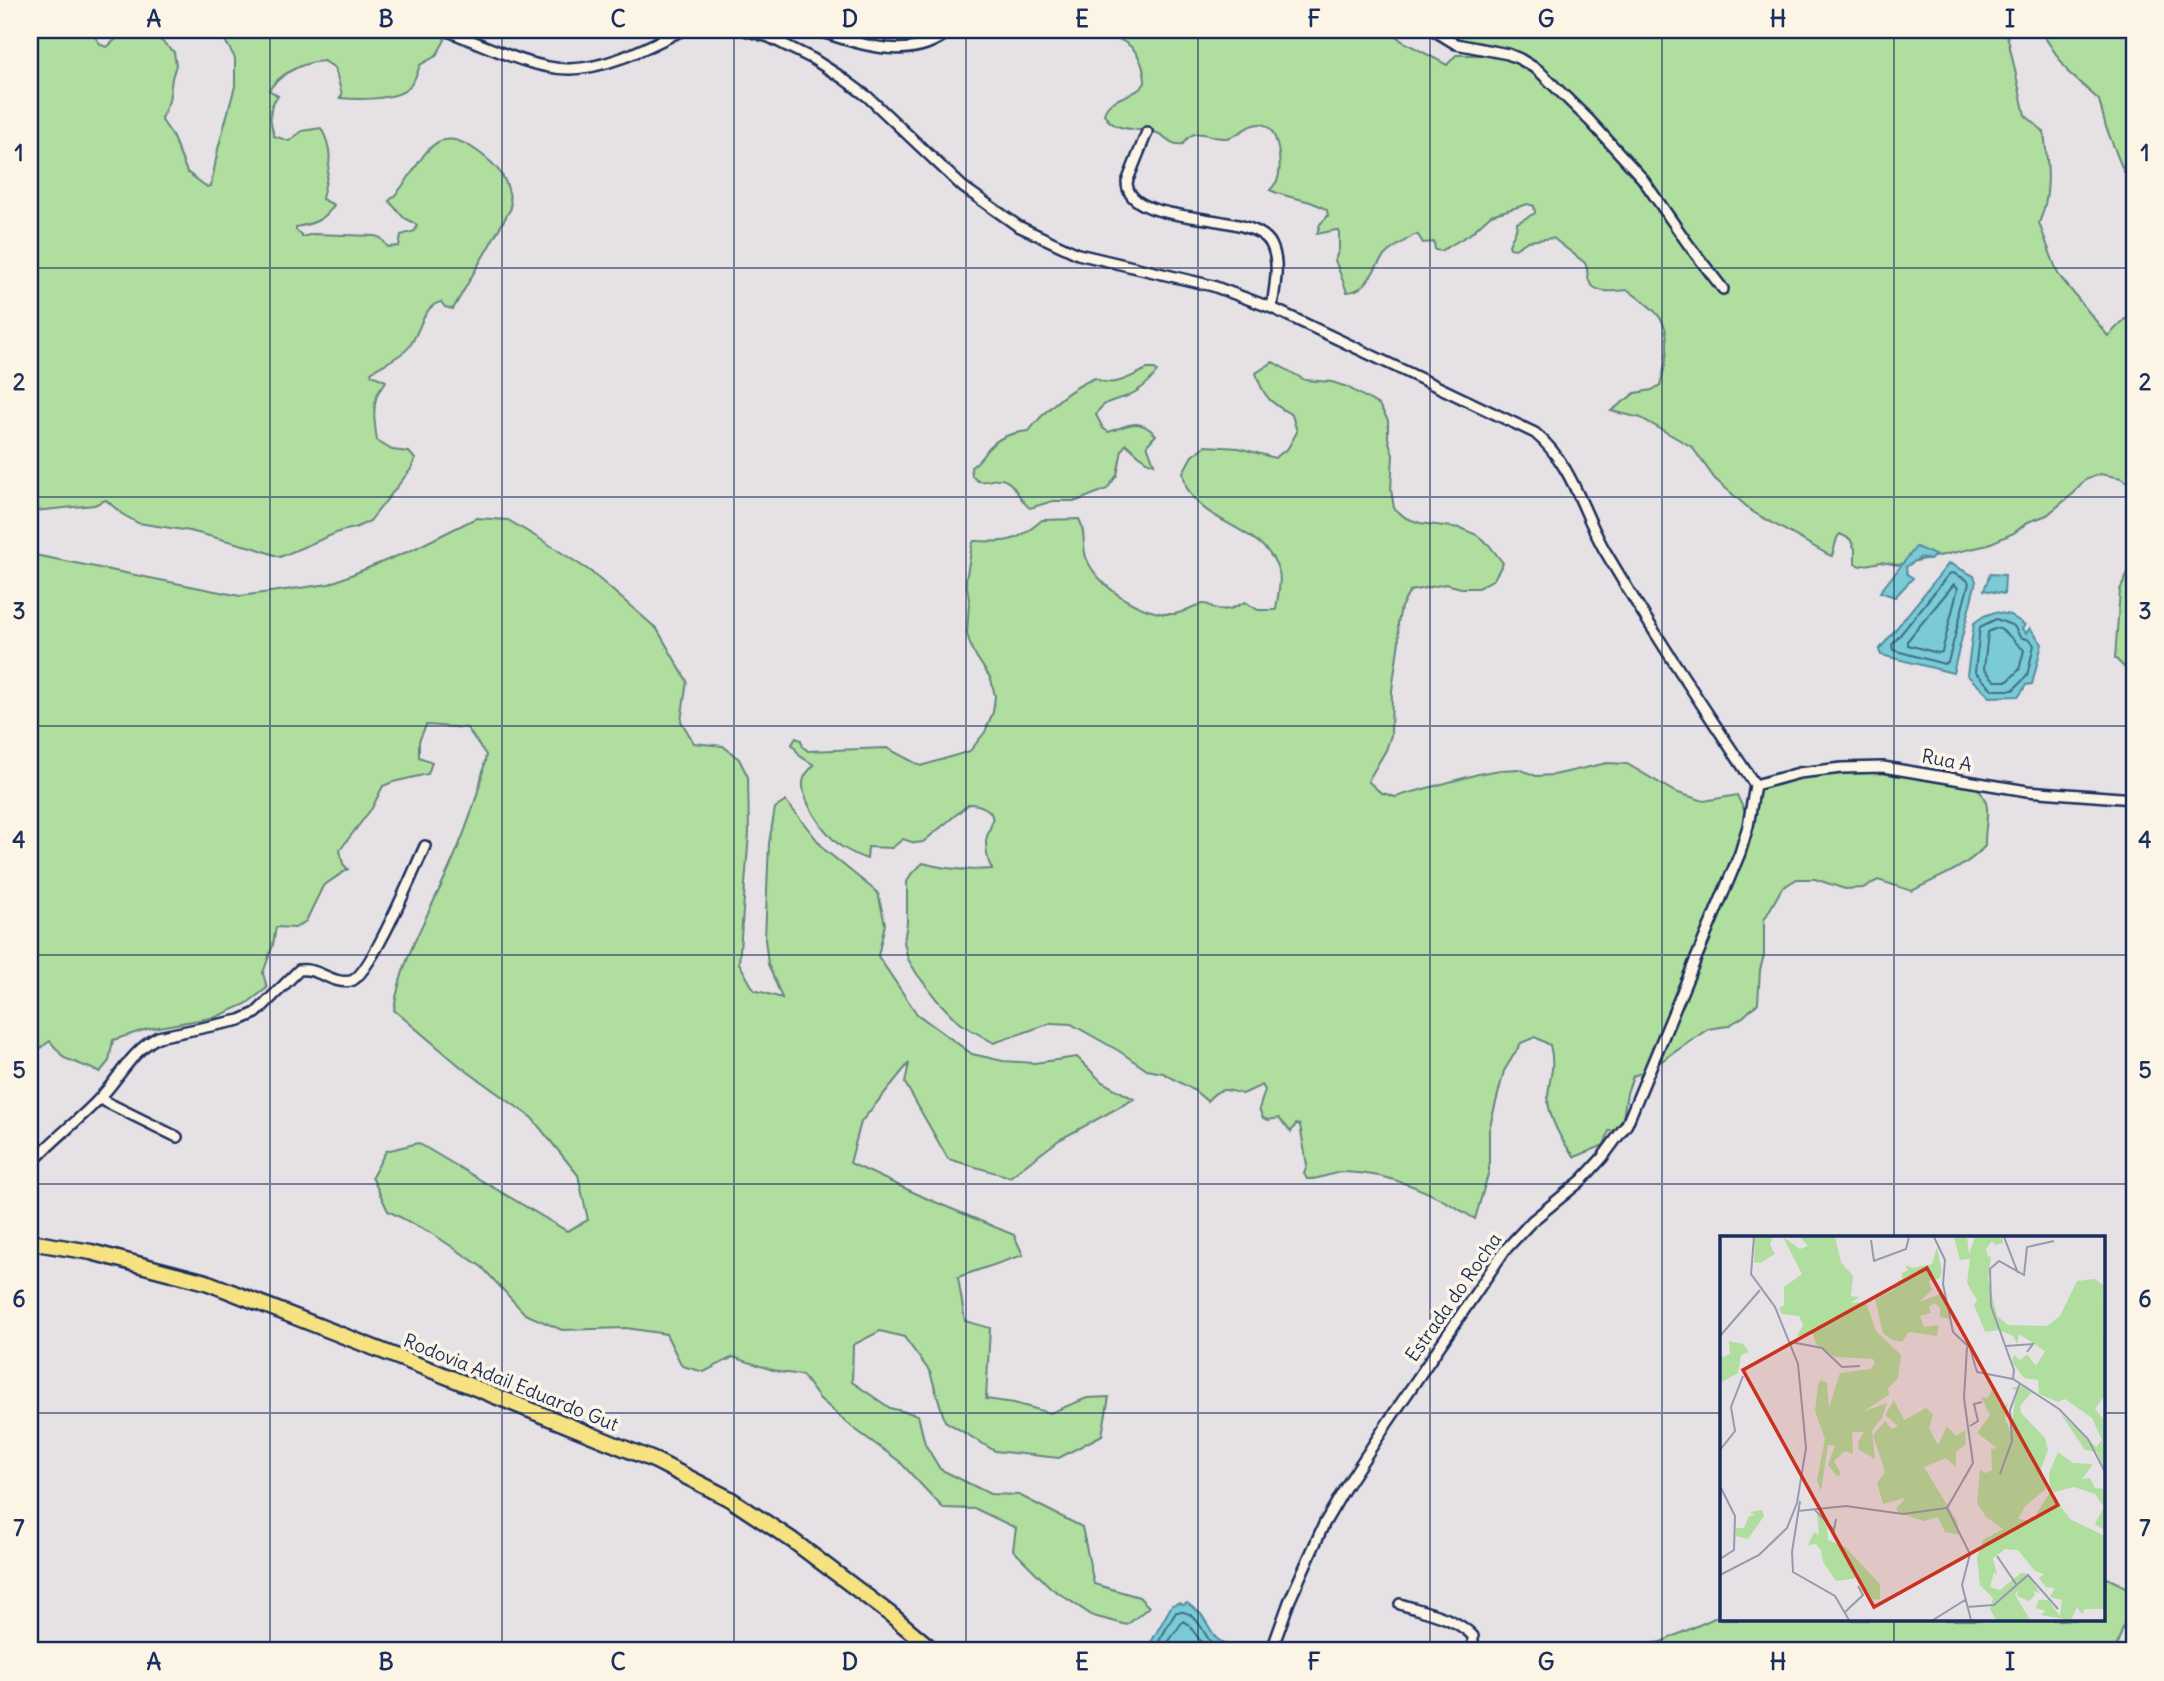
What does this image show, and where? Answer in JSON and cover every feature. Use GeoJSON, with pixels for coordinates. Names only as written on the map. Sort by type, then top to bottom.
{"type":"FeatureCollection","features":[{"type":"Feature","properties":{"kind":"main road","name":"Rodovia Adail Eduardo Gut"},"geometry":{"type":"LineString","coordinates":[[30,1242],[91,1252],[219,1287],[668,1466],[730,1499],[782,1533],[890,1614],[934,1651]]}},
{"type":"Feature","properties":{"kind":"street"},"geometry":{"type":"LineString","coordinates":[[445,30],[543,66],[569,69],[602,64],[632,54],[682,30]]}},
{"type":"Feature","properties":{"kind":"street"},"geometry":{"type":"LineString","coordinates":[[745,30],[769,37],[813,59],[841,77],[868,97],[962,187],[1018,226],[1078,254],[1213,286],[1272,308],[1535,433],[1549,444],[1560,458],[1597,537],[1634,599],[1755,785]]}},
{"type":"Feature","properties":{"kind":"street"},"geometry":{"type":"LineString","coordinates":[[816,30],[843,39],[900,50],[918,48],[950,30]]}},
{"type":"Feature","properties":{"kind":"street"},"geometry":{"type":"LineString","coordinates":[[1433,30],[1456,44],[1508,54],[1538,70],[1642,178],[1723,289]]}},
{"type":"Feature","properties":{"kind":"street"},"geometry":{"type":"LineString","coordinates":[[1147,132],[1127,182],[1127,190],[1132,198],[1176,214],[1264,234],[1272,245],[1277,266],[1272,308]]}},
{"type":"Feature","properties":{"kind":"street","name":"Rua A"},"geometry":{"type":"LineString","coordinates":[[1755,785],[1799,773],[1883,767],[2027,791],[2134,799]]}},
{"type":"Feature","properties":{"kind":"street","name":"Estrada do Rocha"},"geometry":{"type":"LineString","coordinates":[[1274,1651],[1275,1640],[1289,1602],[1324,1524],[1388,1422],[1505,1250],[1532,1221],[1582,1180],[1627,1124],[1740,853],[1755,785]]}},
{"type":"Feature","properties":{"kind":"street"},"geometry":{"type":"LineString","coordinates":[[30,1165],[100,1099],[132,1057],[149,1042],[158,1037],[240,1020],[256,1013],[299,970],[308,969],[341,982],[359,977],[396,909],[425,846]]}},
{"type":"Feature","properties":{"kind":"street"},"geometry":{"type":"LineString","coordinates":[[100,1099],[177,1137]]}},
{"type":"Feature","properties":{"kind":"street"},"geometry":{"type":"LineString","coordinates":[[1401,1604],[1453,1621],[1466,1629],[1473,1636],[1473,1651]]}},
{"type":"Feature","properties":{"kind":"green space"},"geometry":{"type":"Polygon","coordinates":[[[30,30],[97,30],[95,37],[101,45],[107,47],[116,39],[118,32],[149,30],[174,52],[176,65],[169,101],[161,119],[172,135],[187,172],[207,187],[211,186],[235,86],[235,58],[219,30],[441,30],[445,40],[436,56],[420,65],[413,81],[401,93],[365,99],[340,98],[342,95],[335,68],[324,61],[293,70],[280,78],[269,90],[278,96],[271,110],[274,136],[289,141],[302,131],[321,128],[328,146],[329,162],[322,199],[334,205],[318,220],[296,227],[302,237],[313,234],[375,236],[381,238],[388,247],[399,246],[401,235],[415,231],[417,225],[403,217],[389,201],[401,189],[428,150],[438,142],[450,139],[466,144],[485,157],[501,173],[509,193],[511,208],[453,309],[445,307],[441,302],[435,304],[426,314],[406,351],[371,372],[386,381],[378,393],[375,406],[377,441],[392,450],[409,452],[415,459],[411,469],[370,521],[280,557],[190,531],[138,523],[106,500],[94,505],[35,511],[30,505],[30,30]]]}},
{"type":"Feature","properties":{"kind":"green space"},"geometry":{"type":"Polygon","coordinates":[[[1106,30],[1389,30],[1402,41],[1447,65],[1456,55],[1489,55],[1496,46],[1460,41],[1437,30],[2006,30],[2025,115],[2044,132],[2048,167],[2047,189],[2039,223],[2058,274],[2108,336],[2134,310],[2134,486],[2121,478],[2100,474],[2085,480],[2074,493],[2047,515],[2028,522],[2014,533],[1984,546],[1898,565],[1881,562],[1860,566],[1855,564],[1855,549],[1850,539],[1840,534],[1832,556],[1829,555],[1753,512],[1715,479],[1692,447],[1641,418],[1611,411],[1635,393],[1652,390],[1660,385],[1667,349],[1663,322],[1651,308],[1628,290],[1606,291],[1592,285],[1585,263],[1553,238],[1528,241],[1515,249],[1510,248],[1517,223],[1535,213],[1534,206],[1528,204],[1491,215],[1470,234],[1441,251],[1435,250],[1434,242],[1423,243],[1418,235],[1414,235],[1381,259],[1366,283],[1355,291],[1347,292],[1335,260],[1339,249],[1339,231],[1317,234],[1320,224],[1328,216],[1327,210],[1270,190],[1277,181],[1280,167],[1276,139],[1267,126],[1256,124],[1226,138],[1197,134],[1179,144],[1157,133],[1128,129],[1108,120],[1104,114],[1111,103],[1136,92],[1145,83],[1137,53],[1106,30]]]}},
{"type":"Feature","properties":{"kind":"green space"},"geometry":{"type":"Polygon","coordinates":[[[2040,30],[2134,30],[2134,185],[2123,170],[2106,127],[2099,100],[2068,72],[2040,30]]]}},
{"type":"Feature","properties":{"kind":"green space"},"geometry":{"type":"Polygon","coordinates":[[[1273,362],[1305,380],[1332,382],[1347,387],[1379,405],[1388,420],[1388,438],[1393,455],[1391,489],[1394,508],[1406,518],[1420,523],[1460,528],[1477,535],[1503,563],[1494,579],[1478,588],[1461,588],[1446,584],[1410,591],[1401,607],[1392,690],[1391,735],[1386,750],[1368,781],[1380,792],[1395,797],[1482,773],[1519,769],[1536,776],[1554,775],[1607,763],[1627,764],[1675,792],[1704,801],[1737,795],[1744,810],[1761,790],[1794,773],[1882,771],[1974,783],[1987,807],[1985,846],[1960,866],[1912,891],[1878,880],[1863,888],[1845,889],[1815,879],[1797,879],[1782,888],[1764,920],[1764,955],[1760,970],[1758,1003],[1728,1026],[1708,1029],[1650,1069],[1633,1076],[1627,1093],[1621,1130],[1609,1131],[1604,1145],[1575,1157],[1570,1152],[1557,1130],[1549,1105],[1552,1067],[1550,1045],[1535,1037],[1521,1043],[1504,1071],[1489,1130],[1489,1171],[1475,1219],[1428,1193],[1396,1180],[1344,1172],[1307,1179],[1304,1174],[1307,1165],[1300,1125],[1296,1124],[1291,1132],[1279,1118],[1263,1118],[1259,1109],[1265,1090],[1262,1085],[1243,1094],[1219,1091],[1207,1101],[1195,1091],[1163,1073],[1147,1070],[1071,1024],[1051,1023],[994,1043],[959,1023],[937,1000],[908,959],[904,942],[907,882],[923,863],[958,869],[992,869],[986,845],[992,815],[981,806],[969,804],[923,842],[915,843],[903,839],[892,848],[868,847],[867,859],[842,847],[815,816],[803,786],[805,776],[814,765],[800,756],[792,744],[796,738],[801,740],[808,751],[887,748],[921,766],[970,751],[985,732],[993,712],[995,696],[991,679],[972,650],[967,634],[969,600],[966,580],[972,545],[974,541],[1011,540],[1042,520],[1079,519],[1086,557],[1091,568],[1122,597],[1148,610],[1173,614],[1200,604],[1226,609],[1245,602],[1258,610],[1276,610],[1280,576],[1272,557],[1262,545],[1196,501],[1187,488],[1183,472],[1192,456],[1205,446],[1239,448],[1275,458],[1288,448],[1297,432],[1292,415],[1269,398],[1256,373],[1273,362]]]}},
{"type":"Feature","properties":{"kind":"green space"},"geometry":{"type":"Polygon","coordinates":[[[1147,369],[1155,369],[1157,372],[1139,390],[1104,405],[1096,415],[1108,432],[1134,424],[1150,429],[1156,435],[1147,445],[1154,464],[1146,461],[1126,444],[1122,450],[1117,475],[1107,489],[1077,501],[1053,501],[1030,508],[1010,483],[998,479],[978,481],[972,476],[971,467],[996,441],[1029,431],[1051,407],[1076,388],[1095,378],[1108,382],[1121,381],[1147,369]]]}},
{"type":"Feature","properties":{"kind":"green space"},"geometry":{"type":"Polygon","coordinates":[[[476,518],[508,520],[545,542],[590,571],[657,629],[687,681],[681,721],[694,743],[723,746],[739,759],[748,777],[749,833],[739,963],[754,990],[782,998],[768,964],[765,939],[769,843],[775,808],[786,801],[825,850],[878,893],[885,924],[878,956],[917,1014],[972,1054],[1003,1061],[1034,1063],[1077,1057],[1102,1082],[1134,1099],[1059,1140],[1010,1177],[948,1159],[905,1083],[909,1063],[861,1122],[850,1163],[1014,1235],[1023,1255],[958,1277],[965,1321],[990,1328],[986,1399],[1050,1413],[1087,1398],[1109,1397],[1102,1435],[1059,1458],[995,1451],[945,1421],[930,1372],[904,1337],[880,1331],[853,1345],[852,1382],[890,1408],[918,1415],[925,1444],[940,1469],[990,1494],[1019,1495],[1082,1527],[1094,1584],[1139,1597],[1149,1607],[1127,1625],[1093,1616],[1051,1588],[1013,1550],[1016,1528],[976,1509],[943,1508],[899,1461],[852,1427],[819,1398],[802,1375],[779,1372],[733,1357],[704,1372],[682,1366],[666,1334],[626,1328],[562,1330],[525,1314],[482,1267],[433,1234],[388,1211],[372,1177],[386,1151],[418,1143],[567,1231],[588,1220],[578,1175],[532,1118],[461,1067],[394,1010],[406,962],[455,854],[479,789],[486,755],[467,728],[426,725],[419,741],[419,757],[432,762],[428,774],[383,786],[372,808],[340,850],[343,864],[348,869],[323,886],[306,921],[295,928],[276,927],[263,973],[267,988],[246,1004],[216,1017],[147,1029],[113,1040],[109,1061],[100,1072],[64,1058],[50,1041],[35,1052],[30,1052],[30,554],[240,596],[329,584],[414,549],[476,518]]]}},
{"type":"Feature","properties":{"kind":"green space"},"geometry":{"type":"Polygon","coordinates":[[[2134,560],[2134,677],[2115,658],[2120,590],[2134,560]]]}},
{"type":"Feature","properties":{"kind":"green space"},"geometry":{"type":"Polygon","coordinates":[[[2104,1576],[2130,1589],[2133,1609],[2115,1651],[1630,1651],[1642,1645],[1661,1642],[1720,1615],[1720,1622],[2104,1622],[2104,1576]]]}},
{"type":"Feature","properties":{"kind":"water"},"geometry":{"type":"Polygon","coordinates":[[[1916,547],[1935,555],[1930,560],[1921,557],[1906,567],[1907,574],[1913,578],[1895,597],[1880,592],[1916,547]]]}},
{"type":"Feature","properties":{"kind":"water"},"geometry":{"type":"Polygon","coordinates":[[[1949,563],[1974,576],[1976,581],[1953,673],[1881,655],[1879,650],[1949,563]]]}},
{"type":"Feature","properties":{"kind":"water"},"geometry":{"type":"Polygon","coordinates":[[[1990,574],[2005,575],[2004,594],[1984,590],[1990,574]]]}},
{"type":"Feature","properties":{"kind":"water"},"geometry":{"type":"Polygon","coordinates":[[[1995,612],[2010,615],[2025,625],[2022,629],[2026,633],[2030,628],[2042,644],[2032,684],[2026,685],[2019,696],[1990,697],[1967,675],[1974,623],[1995,612]]]}},
{"type":"Feature","properties":{"kind":"water"},"geometry":{"type":"Polygon","coordinates":[[[1187,1603],[1201,1614],[1216,1638],[1229,1647],[1229,1651],[1157,1651],[1150,1644],[1172,1605],[1187,1603]]]}}]}
